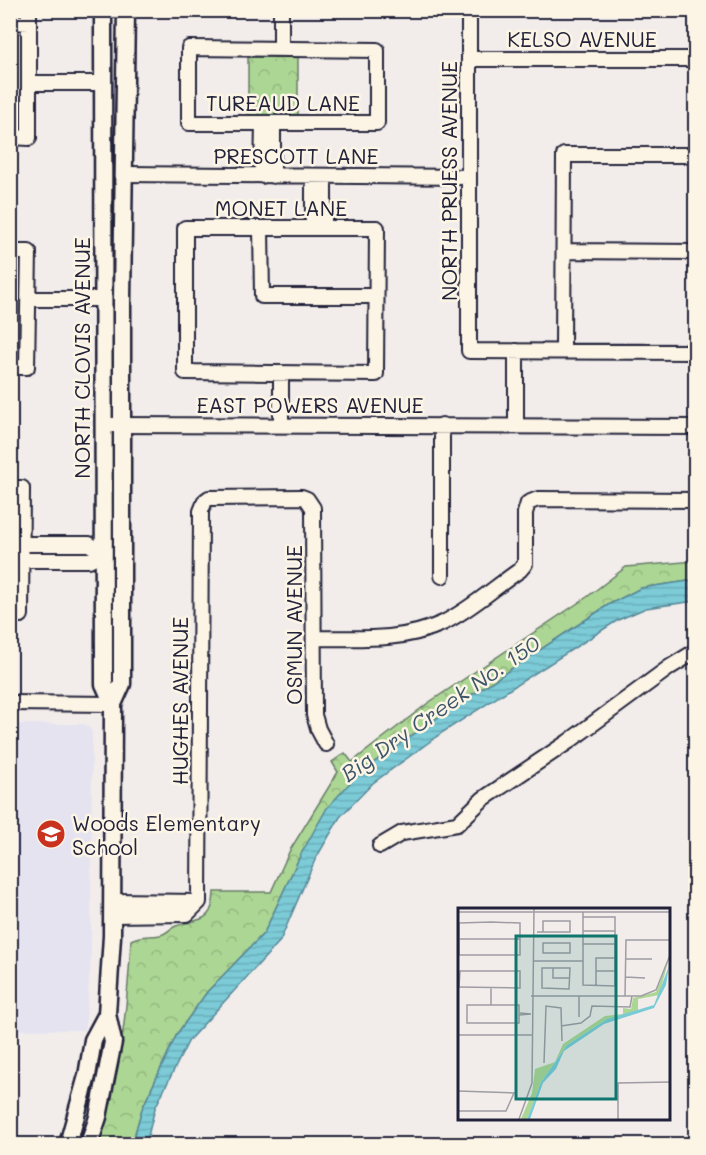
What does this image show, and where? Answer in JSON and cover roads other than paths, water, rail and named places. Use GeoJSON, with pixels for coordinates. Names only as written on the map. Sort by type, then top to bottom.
{"type":"FeatureCollection","features":[{"type":"Feature","properties":{"kind":"main road","name":"NORTH CLOVIS AVENUE"},"geometry":{"type":"LineString","coordinates":[[103,10],[104,684],[113,704]]}},
{"type":"Feature","properties":{"kind":"main road","name":"NORTH CLOVIS AVENUE"},"geometry":{"type":"LineString","coordinates":[[89,1144],[98,1117],[113,1042],[107,1014],[111,964],[113,704],[122,684],[123,174],[126,10]]}},
{"type":"Feature","properties":{"kind":"main road"},"geometry":{"type":"LineString","coordinates":[[104,83],[111,87],[114,95],[115,166],[123,174]]}},
{"type":"Feature","properties":{"kind":"main road","name":"NORTH CLOVIS AVENUE"},"geometry":{"type":"LineString","coordinates":[[68,1144],[87,1076],[93,1040],[107,1014]]}},
{"type":"Feature","properties":{"kind":"street"},"geometry":{"type":"LineString","coordinates":[[281,10],[281,49]]}},
{"type":"Feature","properties":{"kind":"street","name":"NORTH PRUESS AVENUE"},"geometry":{"type":"LineString","coordinates":[[469,10],[469,351],[516,351]]}},
{"type":"Feature","properties":{"kind":"street"},"geometry":{"type":"LineString","coordinates":[[10,22],[29,16],[29,138],[10,137]]}},
{"type":"Feature","properties":{"kind":"street","name":"TUREAUD LANE"},"geometry":{"type":"LineString","coordinates":[[189,48],[281,49],[378,50],[377,123],[189,123],[189,48]]}},
{"type":"Feature","properties":{"kind":"street","name":"KELSO AVENUE"},"geometry":{"type":"LineString","coordinates":[[469,59],[696,59]]}},
{"type":"Feature","properties":{"kind":"street"},"geometry":{"type":"LineString","coordinates":[[29,83],[104,83]]}},
{"type":"Feature","properties":{"kind":"street"},"geometry":{"type":"LineString","coordinates":[[268,123],[268,176]]}},
{"type":"Feature","properties":{"kind":"street"},"geometry":{"type":"LineString","coordinates":[[563,351],[564,155],[696,155]]}},
{"type":"Feature","properties":{"kind":"street","name":"PRESCOTT LANE"},"geometry":{"type":"LineString","coordinates":[[123,174],[469,177]]}},
{"type":"Feature","properties":{"kind":"street"},"geometry":{"type":"LineString","coordinates":[[318,228],[319,177]]}},
{"type":"Feature","properties":{"kind":"street","name":"MONET LANE"},"geometry":{"type":"LineString","coordinates":[[281,373],[185,372],[185,228],[376,228],[376,296]]}},
{"type":"Feature","properties":{"kind":"street"},"geometry":{"type":"LineString","coordinates":[[261,228],[262,296],[376,296],[376,374],[281,373],[281,418]]}},
{"type":"Feature","properties":{"kind":"street"},"geometry":{"type":"LineString","coordinates":[[564,251],[696,252]]}},
{"type":"Feature","properties":{"kind":"street"},"geometry":{"type":"LineString","coordinates":[[10,252],[29,252],[27,367],[10,367]]}},
{"type":"Feature","properties":{"kind":"street"},"geometry":{"type":"LineString","coordinates":[[28,299],[104,299]]}},
{"type":"Feature","properties":{"kind":"street"},"geometry":{"type":"LineString","coordinates":[[516,425],[516,351],[696,352]]}},
{"type":"Feature","properties":{"kind":"street","name":"EAST POWERS AVENUE"},"geometry":{"type":"LineString","coordinates":[[104,425],[281,418],[442,425],[696,427]]}},
{"type":"Feature","properties":{"kind":"street"},"geometry":{"type":"LineString","coordinates":[[442,425],[442,576]]}},
{"type":"Feature","properties":{"kind":"street"},"geometry":{"type":"LineString","coordinates":[[16,488],[22,543],[16,615]]}},
{"type":"Feature","properties":{"kind":"street","name":"OSMUN AVENUE"},"geometry":{"type":"LineString","coordinates":[[205,501],[215,497],[302,497],[310,503],[314,513],[314,715],[326,744]]}},
{"type":"Feature","properties":{"kind":"street"},"geometry":{"type":"LineString","coordinates":[[314,638],[379,639],[431,628],[456,615],[520,570],[525,564],[525,513],[528,503],[538,499],[696,500]]}},
{"type":"Feature","properties":{"kind":"street","name":"HUGHES AVENUE"},"geometry":{"type":"LineString","coordinates":[[112,908],[187,914],[200,902],[201,511],[205,501]]}},
{"type":"Feature","properties":{"kind":"street"},"geometry":{"type":"LineString","coordinates":[[22,543],[88,544],[103,553]]}},
{"type":"Feature","properties":{"kind":"street"},"geometry":{"type":"LineString","coordinates":[[21,560],[89,560],[103,553],[122,553]]}},
{"type":"Feature","properties":{"kind":"street"},"geometry":{"type":"LineString","coordinates":[[380,846],[402,833],[457,824],[483,799],[696,651]]}},
{"type":"Feature","properties":{"kind":"street"},"geometry":{"type":"LineString","coordinates":[[10,703],[113,704]]}},
{"type":"Feature","properties":{"kind":"water"},"geometry":{"type":"Polygon","coordinates":[[[695,580],[695,601],[646,608],[618,620],[443,732],[373,783],[340,817],[315,860],[280,941],[189,1040],[155,1108],[146,1144],[132,1144],[142,1109],[177,1034],[207,992],[264,933],[301,854],[327,808],[359,773],[434,720],[608,605],[641,588],[695,580]]]}},
{"type":"Feature","properties":{"kind":"place","name":"Woods Elementary School"},"geometry":{"type":"Point","coordinates":[51,834]}},
{"type":"Feature","properties":{"kind":"water label","name":"Big Dry Creek No. 150"},"geometry":{"type":"Point","coordinates":[440,708]}}]}
